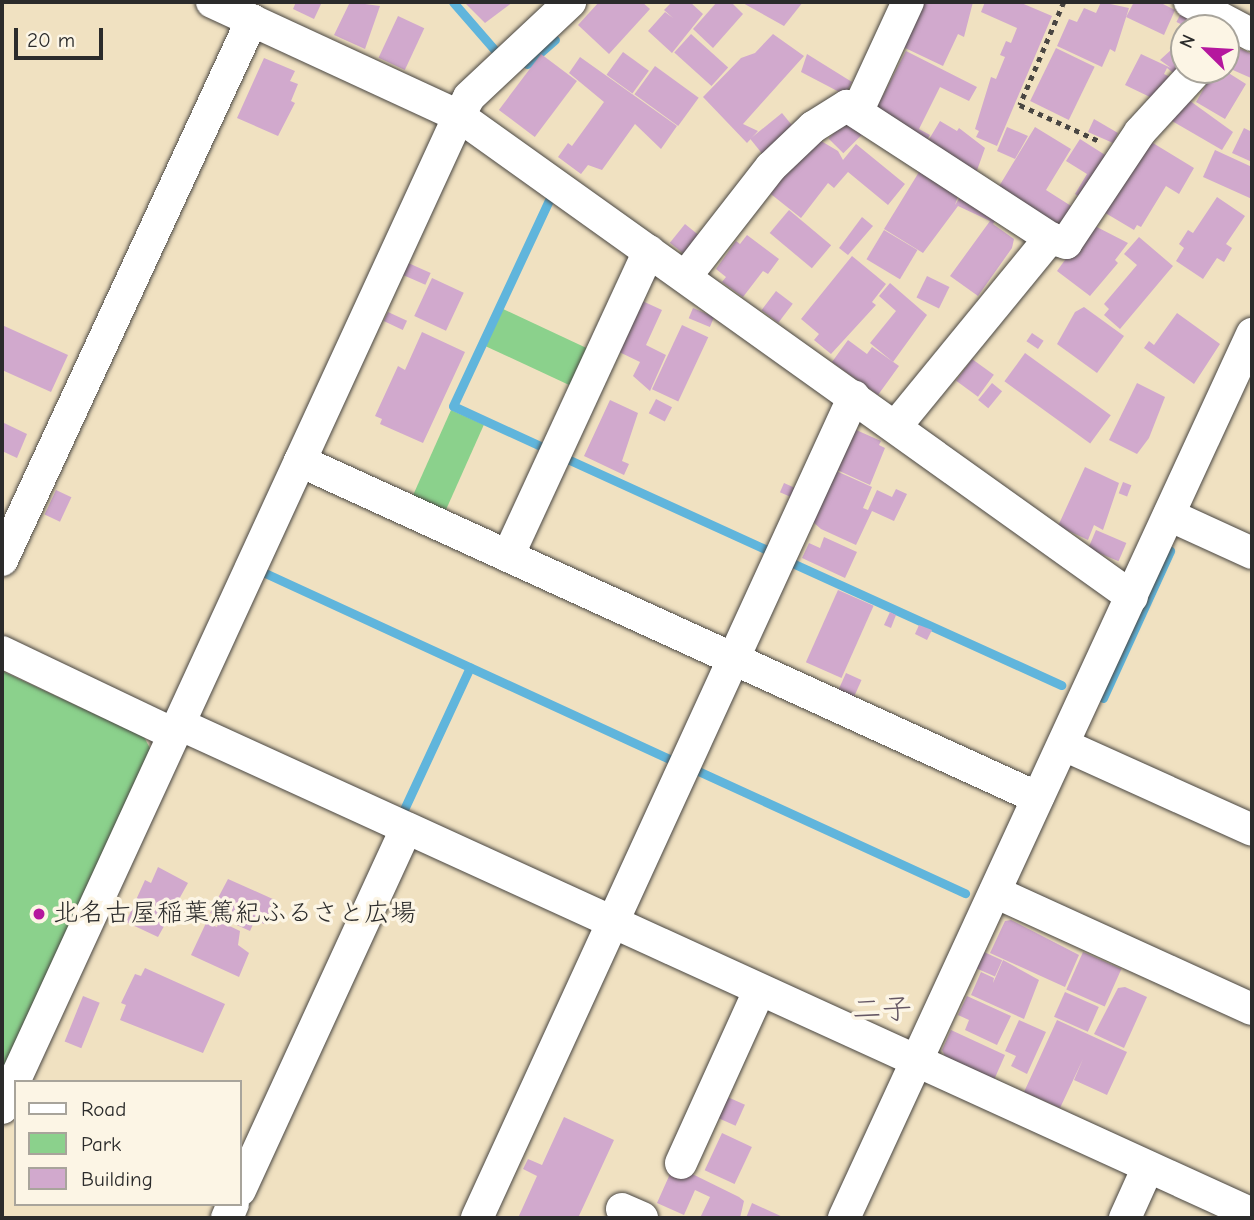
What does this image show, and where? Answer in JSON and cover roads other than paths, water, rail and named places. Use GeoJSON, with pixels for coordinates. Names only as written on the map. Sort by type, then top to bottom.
{"type":"FeatureCollection","features":[{"type":"Feature","properties":{"kind":"street"},"geometry":{"type":"LineString","coordinates":[[212,2],[459,116],[1132,597]]}},
{"type":"Feature","properties":{"kind":"street"},"geometry":{"type":"LineString","coordinates":[[15,1080],[459,116],[469,97],[570,2]]}},
{"type":"Feature","properties":{"kind":"street"},"geometry":{"type":"LineString","coordinates":[[858,110],[908,2]]}},
{"type":"Feature","properties":{"kind":"street"},"geometry":{"type":"LineString","coordinates":[[1190,2],[1209,14]]}},
{"type":"Feature","properties":{"kind":"street"},"geometry":{"type":"LineString","coordinates":[[2,560],[252,20]]}},
{"type":"Feature","properties":{"kind":"street"},"geometry":{"type":"LineString","coordinates":[[686,276],[771,167],[813,127],[847,106],[858,110],[1050,238],[1066,243],[1126,154],[1185,84]]}},
{"type":"Feature","properties":{"kind":"street"},"geometry":{"type":"LineString","coordinates":[[896,426],[1050,238]]}},
{"type":"Feature","properties":{"kind":"street"},"geometry":{"type":"LineString","coordinates":[[508,556],[649,251]]}},
{"type":"Feature","properties":{"kind":"street"},"geometry":{"type":"LineString","coordinates":[[844,1218],[1252,334]]}},
{"type":"Feature","properties":{"kind":"street"},"geometry":{"type":"LineString","coordinates":[[477,1218],[854,396]]}},
{"type":"Feature","properties":{"kind":"street"},"geometry":{"type":"LineString","coordinates":[[300,461],[1038,798]]}},
{"type":"Feature","properties":{"kind":"street"},"geometry":{"type":"LineString","coordinates":[[1169,515],[1252,554]]}},
{"type":"Feature","properties":{"kind":"street"},"geometry":{"type":"LineString","coordinates":[[2,652],[406,829],[1252,1214]]}},
{"type":"Feature","properties":{"kind":"street"},"geometry":{"type":"LineString","coordinates":[[1064,745],[1252,830]]}},
{"type":"Feature","properties":{"kind":"street"},"geometry":{"type":"LineString","coordinates":[[242,1187],[406,829]]}},
{"type":"Feature","properties":{"kind":"street"},"geometry":{"type":"LineString","coordinates":[[995,892],[1252,1009]]}},
{"type":"Feature","properties":{"kind":"street"},"geometry":{"type":"LineString","coordinates":[[681,1163],[759,991]]}},
{"type":"Feature","properties":{"kind":"street"},"geometry":{"type":"LineString","coordinates":[[2,1108],[14,1082]]}},
{"type":"Feature","properties":{"kind":"street"},"geometry":{"type":"LineString","coordinates":[[1125,1218],[1148,1167]]}},
{"type":"Feature","properties":{"kind":"waterway"},"geometry":{"type":"LineString","coordinates":[[453,2],[499,55]]}},
{"type":"Feature","properties":{"kind":"waterway"},"geometry":{"type":"LineString","coordinates":[[527,64],[555,40]]}},
{"type":"Feature","properties":{"kind":"waterway"},"geometry":{"type":"LineString","coordinates":[[547,449],[453,406],[551,196]]}},
{"type":"Feature","properties":{"kind":"waterway"},"geometry":{"type":"LineString","coordinates":[[563,457],[771,552]]}},
{"type":"Feature","properties":{"kind":"waterway"},"geometry":{"type":"LineString","coordinates":[[1103,698],[1170,551]]}},
{"type":"Feature","properties":{"kind":"waterway"},"geometry":{"type":"LineString","coordinates":[[790,562],[1061,685]]}},
{"type":"Feature","properties":{"kind":"waterway"},"geometry":{"type":"LineString","coordinates":[[265,573],[674,761]]}},
{"type":"Feature","properties":{"kind":"waterway"},"geometry":{"type":"LineString","coordinates":[[400,818],[470,667]]}},
{"type":"Feature","properties":{"kind":"waterway"},"geometry":{"type":"LineString","coordinates":[[696,770],[965,893]]}},
{"type":"Feature","properties":{"kind":"place","name":"北名古屋稲葉篤紀ふるさと広場"},"geometry":{"type":"Point","coordinates":[39,914]}},
{"type":"Feature","properties":{"kind":"district","name":"二子"},"geometry":{"type":"Point","coordinates":[882,1010]}}]}
